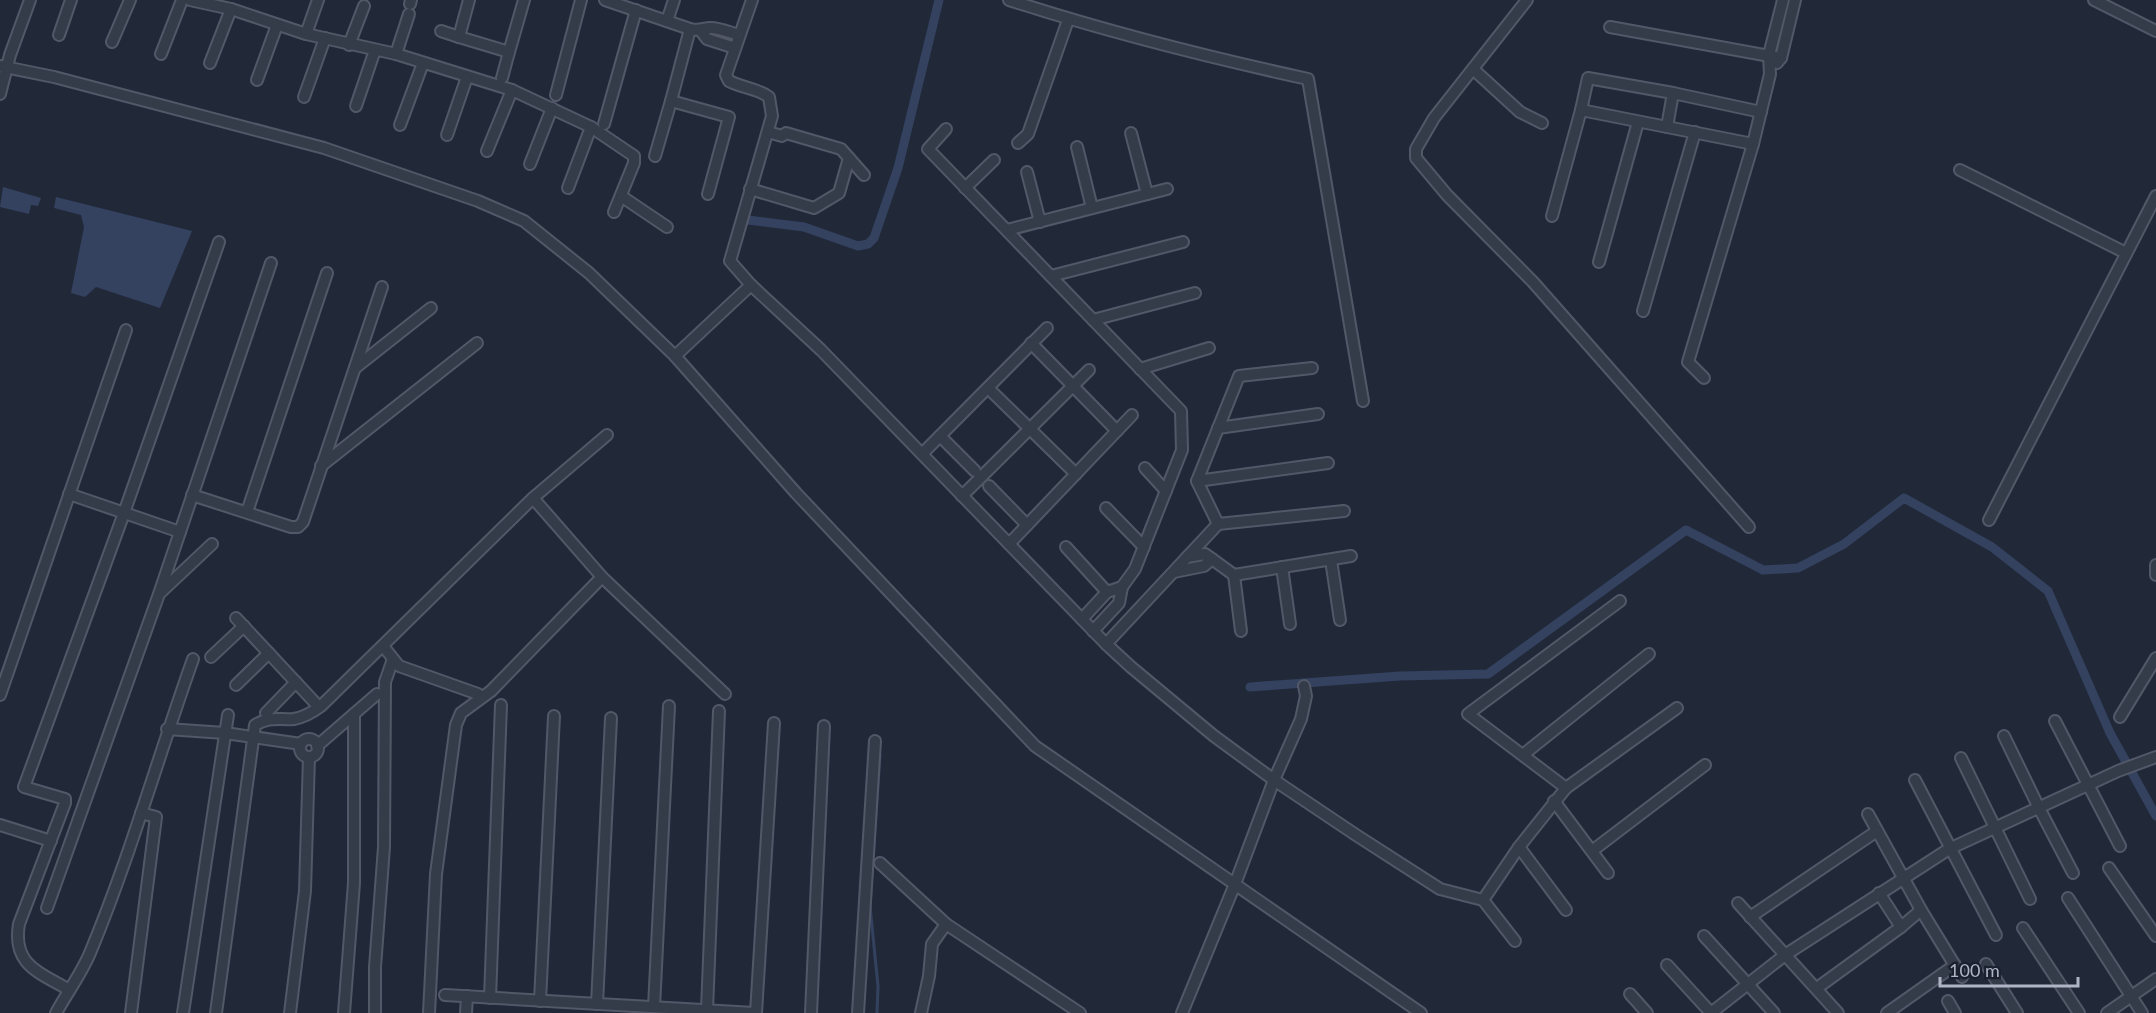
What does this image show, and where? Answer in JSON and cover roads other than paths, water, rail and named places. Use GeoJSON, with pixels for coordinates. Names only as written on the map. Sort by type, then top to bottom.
{"type":"FeatureCollection","features":[{"type":"Feature","properties":{"kind":"street"},"geometry":{"type":"LineString","coordinates":[[0,94],[3,67],[30,0]]}},
{"type":"Feature","properties":{"kind":"street"},"geometry":{"type":"LineString","coordinates":[[59,35],[72,0]]}},
{"type":"Feature","properties":{"kind":"street"},"geometry":{"type":"LineString","coordinates":[[112,42],[130,0]]}},
{"type":"Feature","properties":{"kind":"street"},"geometry":{"type":"LineString","coordinates":[[161,54],[183,0]]}},
{"type":"Feature","properties":{"kind":"street"},"geometry":{"type":"LineString","coordinates":[[190,0],[211,2],[277,26],[349,45],[396,54],[512,90],[591,127],[634,156],[634,163],[614,213]]}},
{"type":"Feature","properties":{"kind":"street"},"geometry":{"type":"LineString","coordinates":[[306,34],[318,0]]}},
{"type":"Feature","properties":{"kind":"street"},"geometry":{"type":"LineString","coordinates":[[459,37],[469,0]]}},
{"type":"Feature","properties":{"kind":"street"},"geometry":{"type":"LineString","coordinates":[[502,78],[524,0]]}},
{"type":"Feature","properties":{"kind":"street"},"geometry":{"type":"LineString","coordinates":[[556,94],[581,0]]}},
{"type":"Feature","properties":{"kind":"street"},"geometry":{"type":"LineString","coordinates":[[667,21],[674,0]]}},
{"type":"Feature","properties":{"kind":"street"},"geometry":{"type":"LineString","coordinates":[[752,0],[726,75],[729,81],[760,90],[769,97],[772,116],[730,261],[751,285],[821,351],[1106,644],[1214,736],[1356,836],[1440,889],[1483,900],[1515,941]]}},
{"type":"Feature","properties":{"kind":"street"},"geometry":{"type":"LineString","coordinates":[[1009,0],[1068,20],[1203,56],[1308,79],[1363,400]]}},
{"type":"Feature","properties":{"kind":"street"},"geometry":{"type":"LineString","coordinates":[[1527,0],[1434,118],[1416,148],[1416,158],[1447,195],[1533,282],[1749,527]]}},
{"type":"Feature","properties":{"kind":"street"},"geometry":{"type":"LineString","coordinates":[[1704,378],[1688,362],[1753,144],[1770,74],[1769,55],[1783,0]]}},
{"type":"Feature","properties":{"kind":"street"},"geometry":{"type":"LineString","coordinates":[[1770,74],[1781,58],[1795,0]]}},
{"type":"Feature","properties":{"kind":"street"},"geometry":{"type":"LineString","coordinates":[[2094,0],[2156,30]]}},
{"type":"Feature","properties":{"kind":"street"},"geometry":{"type":"LineString","coordinates":[[610,1],[695,30],[707,39],[735,48]]}},
{"type":"Feature","properties":{"kind":"street"},"geometry":{"type":"LineString","coordinates":[[349,45],[364,6]]}},
{"type":"Feature","properties":{"kind":"street"},"geometry":{"type":"LineString","coordinates":[[396,54],[410,6]]}},
{"type":"Feature","properties":{"kind":"street"},"geometry":{"type":"LineString","coordinates":[[210,63],[231,9]]}},
{"type":"Feature","properties":{"kind":"street"},"geometry":{"type":"LineString","coordinates":[[604,124],[636,10]]}},
{"type":"Feature","properties":{"kind":"street"},"geometry":{"type":"LineString","coordinates":[[1018,143],[1028,134],[1068,20]]}},
{"type":"Feature","properties":{"kind":"street"},"geometry":{"type":"LineString","coordinates":[[257,80],[277,26]]}},
{"type":"Feature","properties":{"kind":"street"},"geometry":{"type":"LineString","coordinates":[[1610,27],[1781,58]]}},
{"type":"Feature","properties":{"kind":"street"},"geometry":{"type":"LineString","coordinates":[[695,30],[709,28],[739,35]]}},
{"type":"Feature","properties":{"kind":"street"},"geometry":{"type":"LineString","coordinates":[[655,156],[695,30]]}},
{"type":"Feature","properties":{"kind":"street"},"geometry":{"type":"LineString","coordinates":[[441,31],[509,52]]}},
{"type":"Feature","properties":{"kind":"street"},"geometry":{"type":"LineString","coordinates":[[304,96],[325,38]]}},
{"type":"Feature","properties":{"kind":"street"},"geometry":{"type":"LineString","coordinates":[[356,106],[375,50]]}},
{"type":"Feature","properties":{"kind":"street"},"geometry":{"type":"LineString","coordinates":[[400,125],[423,63]]}},
{"type":"Feature","properties":{"kind":"street"},"geometry":{"type":"LineString","coordinates":[[3,67],[54,77],[324,148],[502,210],[524,221],[589,273],[675,356],[803,501],[1035,746],[1421,1013]]}},
{"type":"Feature","properties":{"kind":"street"},"geometry":{"type":"LineString","coordinates":[[1473,69],[1520,112],[1542,123]]}},
{"type":"Feature","properties":{"kind":"street"},"geometry":{"type":"LineString","coordinates":[[447,135],[467,77]]}},
{"type":"Feature","properties":{"kind":"street"},"geometry":{"type":"LineString","coordinates":[[1552,216],[1588,78],[1761,112]]}},
{"type":"Feature","properties":{"kind":"street"},"geometry":{"type":"LineString","coordinates":[[487,151],[512,90]]}},
{"type":"Feature","properties":{"kind":"street"},"geometry":{"type":"LineString","coordinates":[[1667,128],[1673,93]]}},
{"type":"Feature","properties":{"kind":"street"},"geometry":{"type":"LineString","coordinates":[[671,100],[729,117],[708,194]]}},
{"type":"Feature","properties":{"kind":"street"},"geometry":{"type":"LineString","coordinates":[[530,164],[552,108]]}},
{"type":"Feature","properties":{"kind":"street"},"geometry":{"type":"LineString","coordinates":[[1581,110],[1753,144]]}},
{"type":"Feature","properties":{"kind":"street"},"geometry":{"type":"LineString","coordinates":[[772,116],[786,133]]}},
{"type":"Feature","properties":{"kind":"street"},"geometry":{"type":"LineString","coordinates":[[1599,262],[1638,122]]}},
{"type":"Feature","properties":{"kind":"street"},"geometry":{"type":"LineString","coordinates":[[568,188],[591,127]]}},
{"type":"Feature","properties":{"kind":"street"},"geometry":{"type":"LineString","coordinates":[[946,129],[928,149],[1181,411],[1182,450],[1135,570],[1122,587],[1119,603],[1093,631]]}},
{"type":"Feature","properties":{"kind":"street"},"geometry":{"type":"LineString","coordinates":[[768,132],[782,135],[786,133],[841,149],[864,175]]}},
{"type":"Feature","properties":{"kind":"street"},"geometry":{"type":"LineString","coordinates":[[1643,311],[1695,132]]}},
{"type":"Feature","properties":{"kind":"street"},"geometry":{"type":"LineString","coordinates":[[1131,133],[1148,194]]}},
{"type":"Feature","properties":{"kind":"street"},"geometry":{"type":"LineString","coordinates":[[1077,147],[1092,208]]}},
{"type":"Feature","properties":{"kind":"street"},"geometry":{"type":"LineString","coordinates":[[750,189],[814,208],[839,193],[849,158]]}},
{"type":"Feature","properties":{"kind":"street"},"geometry":{"type":"LineString","coordinates":[[965,188],[994,160]]}},
{"type":"Feature","properties":{"kind":"street"},"geometry":{"type":"LineString","coordinates":[[1960,170],[2127,253]]}},
{"type":"Feature","properties":{"kind":"street"},"geometry":{"type":"LineString","coordinates":[[1027,172],[1040,222]]}},
{"type":"Feature","properties":{"kind":"street"},"geometry":{"type":"LineString","coordinates":[[1006,230],[1167,189]]}},
{"type":"Feature","properties":{"kind":"street"},"geometry":{"type":"LineString","coordinates":[[621,196],[667,227]]}},
{"type":"Feature","properties":{"kind":"street"},"geometry":{"type":"LineString","coordinates":[[1989,520],[2156,196]]}},
{"type":"Feature","properties":{"kind":"street"},"geometry":{"type":"LineString","coordinates":[[69,990],[24,961],[16,938],[19,924],[65,799],[24,787],[124,513],[219,242]]}},
{"type":"Feature","properties":{"kind":"street"},"geometry":{"type":"LineString","coordinates":[[1051,276],[1183,242]]}},
{"type":"Feature","properties":{"kind":"street"},"geometry":{"type":"LineString","coordinates":[[47,908],[159,594],[271,263]]}},
{"type":"Feature","properties":{"kind":"street"},"geometry":{"type":"LineString","coordinates":[[247,512],[327,273]]}},
{"type":"Feature","properties":{"kind":"street"},"geometry":{"type":"LineString","coordinates":[[675,356],[751,285]]}},
{"type":"Feature","properties":{"kind":"street"},"geometry":{"type":"LineString","coordinates":[[192,495],[291,526],[298,527],[303,522],[382,287]]}},
{"type":"Feature","properties":{"kind":"street"},"geometry":{"type":"LineString","coordinates":[[1093,320],[1195,293]]}},
{"type":"Feature","properties":{"kind":"street"},"geometry":{"type":"LineString","coordinates":[[355,368],[431,308]]}},
{"type":"Feature","properties":{"kind":"street"},"geometry":{"type":"LineString","coordinates":[[922,454],[1047,328]]}},
{"type":"Feature","properties":{"kind":"street"},"geometry":{"type":"LineString","coordinates":[[0,695],[126,330]]}},
{"type":"Feature","properties":{"kind":"street"},"geometry":{"type":"LineString","coordinates":[[1031,343],[1117,431]]}},
{"type":"Feature","properties":{"kind":"street"},"geometry":{"type":"LineString","coordinates":[[321,466],[477,344]]}},
{"type":"Feature","properties":{"kind":"street"},"geometry":{"type":"LineString","coordinates":[[1140,369],[1209,348]]}},
{"type":"Feature","properties":{"kind":"street"},"geometry":{"type":"LineString","coordinates":[[1218,524],[1197,481],[1239,376],[1312,368]]}},
{"type":"Feature","properties":{"kind":"street"},"geometry":{"type":"LineString","coordinates":[[963,496],[1089,370]]}},
{"type":"Feature","properties":{"kind":"street"},"geometry":{"type":"LineString","coordinates":[[988,388],[1076,474]]}},
{"type":"Feature","properties":{"kind":"street"},"geometry":{"type":"LineString","coordinates":[[1218,428],[1318,414]]}},
{"type":"Feature","properties":{"kind":"street"},"geometry":{"type":"LineString","coordinates":[[1009,544],[1132,415]]}},
{"type":"Feature","properties":{"kind":"street"},"geometry":{"type":"LineString","coordinates":[[216,1013],[255,724],[267,718],[295,718],[311,713],[319,707],[533,498],[607,435]]}},
{"type":"Feature","properties":{"kind":"street"},"geometry":{"type":"LineString","coordinates":[[940,436],[975,471]]}},
{"type":"Feature","properties":{"kind":"street"},"geometry":{"type":"LineString","coordinates":[[1197,481],[1328,464]]}},
{"type":"Feature","properties":{"kind":"street"},"geometry":{"type":"LineString","coordinates":[[1145,468],[1166,491]]}},
{"type":"Feature","properties":{"kind":"street"},"geometry":{"type":"LineString","coordinates":[[989,486],[1027,525]]}},
{"type":"Feature","properties":{"kind":"street"},"geometry":{"type":"LineString","coordinates":[[69,494],[180,532]]}},
{"type":"Feature","properties":{"kind":"street"},"geometry":{"type":"LineString","coordinates":[[533,498],[602,577],[725,694]]}},
{"type":"Feature","properties":{"kind":"street"},"geometry":{"type":"LineString","coordinates":[[1106,508],[1144,547]]}},
{"type":"Feature","properties":{"kind":"street"},"geometry":{"type":"LineString","coordinates":[[1106,644],[1218,524],[1344,511]]}},
{"type":"Feature","properties":{"kind":"street"},"geometry":{"type":"LineString","coordinates":[[159,594],[212,544]]}},
{"type":"Feature","properties":{"kind":"street"},"geometry":{"type":"LineString","coordinates":[[1066,547],[1107,592]]}},
{"type":"Feature","properties":{"kind":"street"},"geometry":{"type":"LineString","coordinates":[[1187,557],[1205,554],[1234,575],[1351,556]]}},
{"type":"Feature","properties":{"kind":"street"},"geometry":{"type":"LineString","coordinates":[[1173,572],[1204,566],[1212,559]]}},
{"type":"Feature","properties":{"kind":"street"},"geometry":{"type":"LineString","coordinates":[[1331,560],[1340,620]]}},
{"type":"Feature","properties":{"kind":"street"},"geometry":{"type":"LineString","coordinates":[[2156,565],[2156,575]]}},
{"type":"Feature","properties":{"kind":"street"},"geometry":{"type":"LineString","coordinates":[[1282,567],[1290,624]]}},
{"type":"Feature","properties":{"kind":"street"},"geometry":{"type":"LineString","coordinates":[[1234,575],[1241,631]]}},
{"type":"Feature","properties":{"kind":"street"},"geometry":{"type":"LineString","coordinates":[[429,1013],[436,874],[456,725],[460,713],[491,691],[602,577]]}},
{"type":"Feature","properties":{"kind":"street"},"geometry":{"type":"LineString","coordinates":[[1082,619],[1107,592],[1122,587]]}},
{"type":"Feature","properties":{"kind":"street"},"geometry":{"type":"LineString","coordinates":[[1566,788],[1524,754],[1468,714],[1620,601]]}},
{"type":"Feature","properties":{"kind":"street"},"geometry":{"type":"LineString","coordinates":[[236,618],[319,707]]}},
{"type":"Feature","properties":{"kind":"street"},"geometry":{"type":"LineString","coordinates":[[211,657],[244,626]]}},
{"type":"Feature","properties":{"kind":"street"},"geometry":{"type":"LineString","coordinates":[[383,646],[399,666],[478,694]]}},
{"type":"Feature","properties":{"kind":"street"},"geometry":{"type":"LineString","coordinates":[[236,685],[269,653]]}},
{"type":"Feature","properties":{"kind":"street"},"geometry":{"type":"LineString","coordinates":[[1524,754],[1649,654]]}},
{"type":"Feature","properties":{"kind":"street"},"geometry":{"type":"LineString","coordinates":[[2120,717],[2156,658]]}},
{"type":"Feature","properties":{"kind":"street"},"geometry":{"type":"LineString","coordinates":[[56,1013],[89,955],[141,813],[167,729],[193,659]]}},
{"type":"Feature","properties":{"kind":"street"},"geometry":{"type":"LineString","coordinates":[[375,1013],[375,967],[384,847],[385,682],[393,659]]}},
{"type":"Feature","properties":{"kind":"street"},"geometry":{"type":"LineString","coordinates":[[266,713],[296,682]]}},
{"type":"Feature","properties":{"kind":"street"},"geometry":{"type":"LineString","coordinates":[[1182,1013],[1235,884],[1274,780],[1301,719],[1306,696],[1304,686]]}},
{"type":"Feature","properties":{"kind":"street"},"geometry":{"type":"LineString","coordinates":[[301,744],[302,754],[309,757],[315,755],[317,746],[377,694]]}},
{"type":"Feature","properties":{"kind":"street"},"geometry":{"type":"LineString","coordinates":[[490,998],[501,705]]}},
{"type":"Feature","properties":{"kind":"street"},"geometry":{"type":"LineString","coordinates":[[646,1009],[669,706]]}},
{"type":"Feature","properties":{"kind":"street"},"geometry":{"type":"LineString","coordinates":[[1483,900],[1519,847],[1566,788],[1677,708]]}},
{"type":"Feature","properties":{"kind":"street"},"geometry":{"type":"LineString","coordinates":[[707,1011],[719,711]]}},
{"type":"Feature","properties":{"kind":"street"},"geometry":{"type":"LineString","coordinates":[[344,1013],[354,883],[354,714]]}},
{"type":"Feature","properties":{"kind":"street"},"geometry":{"type":"LineString","coordinates":[[183,1013],[228,716]]}},
{"type":"Feature","properties":{"kind":"street"},"geometry":{"type":"LineString","coordinates":[[540,1001],[554,716]]}},
{"type":"Feature","properties":{"kind":"street"},"geometry":{"type":"LineString","coordinates":[[590,1007],[611,718]]}},
{"type":"Feature","properties":{"kind":"street"},"geometry":{"type":"LineString","coordinates":[[2055,721],[2087,787],[2120,846]]}},
{"type":"Feature","properties":{"kind":"street"},"geometry":{"type":"LineString","coordinates":[[445,995],[540,1001],[590,1007],[755,1013],[774,723]]}},
{"type":"Feature","properties":{"kind":"street"},"geometry":{"type":"LineString","coordinates":[[811,1013],[824,726]]}},
{"type":"Feature","properties":{"kind":"street"},"geometry":{"type":"LineString","coordinates":[[167,729],[225,733],[301,744],[308,739],[314,741],[317,746]]}},
{"type":"Feature","properties":{"kind":"street"},"geometry":{"type":"LineString","coordinates":[[2004,736],[2073,873]]}},
{"type":"Feature","properties":{"kind":"street"},"geometry":{"type":"LineString","coordinates":[[858,1013],[875,741]]}},
{"type":"Feature","properties":{"kind":"street"},"geometry":{"type":"LineString","coordinates":[[290,1013],[305,891],[309,757]]}},
{"type":"Feature","properties":{"kind":"street"},"geometry":{"type":"LineString","coordinates":[[1961,758],[2030,899]]}},
{"type":"Feature","properties":{"kind":"street"},"geometry":{"type":"LineString","coordinates":[[1667,965],[1711,1013],[1785,955],[1949,849],[2118,771],[2156,758]]}},
{"type":"Feature","properties":{"kind":"street"},"geometry":{"type":"LineString","coordinates":[[1592,851],[1705,765]]}},
{"type":"Feature","properties":{"kind":"street"},"geometry":{"type":"LineString","coordinates":[[1915,780],[1949,849],[1996,935]]}},
{"type":"Feature","properties":{"kind":"street"},"geometry":{"type":"LineString","coordinates":[[1554,801],[1608,873]]}},
{"type":"Feature","properties":{"kind":"street"},"geometry":{"type":"LineString","coordinates":[[131,1013],[156,817],[141,813]]}},
{"type":"Feature","properties":{"kind":"street"},"geometry":{"type":"LineString","coordinates":[[1868,814],[1921,910],[1962,977]]}},
{"type":"Feature","properties":{"kind":"street"},"geometry":{"type":"LineString","coordinates":[[0,825],[51,841]]}},
{"type":"Feature","properties":{"kind":"street"},"geometry":{"type":"LineString","coordinates":[[1750,917],[1877,831]]}},
{"type":"Feature","properties":{"kind":"street"},"geometry":{"type":"LineString","coordinates":[[1519,847],[1566,910]]}},
{"type":"Feature","properties":{"kind":"street"},"geometry":{"type":"LineString","coordinates":[[880,863],[946,924],[1080,1013]]}},
{"type":"Feature","properties":{"kind":"street"},"geometry":{"type":"LineString","coordinates":[[2109,868],[2156,936]]}},
{"type":"Feature","properties":{"kind":"street"},"geometry":{"type":"LineString","coordinates":[[1879,893],[1901,927]]}},
{"type":"Feature","properties":{"kind":"street"},"geometry":{"type":"LineString","coordinates":[[2068,898],[2142,1013]]}},
{"type":"Feature","properties":{"kind":"street"},"geometry":{"type":"LineString","coordinates":[[1738,903],[1838,1013]]}},
{"type":"Feature","properties":{"kind":"street"},"geometry":{"type":"LineString","coordinates":[[1817,988],[1921,910]]}},
{"type":"Feature","properties":{"kind":"street"},"geometry":{"type":"LineString","coordinates":[[921,1013],[929,976],[932,944],[946,924]]}},
{"type":"Feature","properties":{"kind":"street"},"geometry":{"type":"LineString","coordinates":[[2023,928],[2079,1013]]}},
{"type":"Feature","properties":{"kind":"street"},"geometry":{"type":"LineString","coordinates":[[1704,936],[1774,1013]]}},
{"type":"Feature","properties":{"kind":"street"},"geometry":{"type":"LineString","coordinates":[[1986,964],[2017,1013]]}},
{"type":"Feature","properties":{"kind":"street"},"geometry":{"type":"LineString","coordinates":[[1887,1013],[1955,965]]}},
{"type":"Feature","properties":{"kind":"street"},"geometry":{"type":"LineString","coordinates":[[2107,1013],[2156,979]]}},
{"type":"Feature","properties":{"kind":"street"},"geometry":{"type":"LineString","coordinates":[[1630,994],[1647,1013]]}},
{"type":"Feature","properties":{"kind":"street"},"geometry":{"type":"LineString","coordinates":[[466,1013],[467,996]]}},
{"type":"Feature","properties":{"kind":"street"},"geometry":{"type":"LineString","coordinates":[[526,1013],[527,1000]]}},
{"type":"Feature","properties":{"kind":"street"},"geometry":{"type":"LineString","coordinates":[[1948,1001],[1956,1013]]}},
{"type":"Feature","properties":{"kind":"water"},"geometry":{"type":"Polygon","coordinates":[[[3,187],[41,198],[38,206],[31,205],[29,214],[0,207],[3,187]]]}},
{"type":"Feature","properties":{"kind":"water"},"geometry":{"type":"Polygon","coordinates":[[[56,197],[192,231],[160,308],[96,287],[85,297],[71,293],[84,227],[81,215],[54,208],[56,197]]]}},
{"type":"Feature","properties":{"kind":"waterway"},"geometry":{"type":"LineString","coordinates":[[748,220],[804,227],[858,246],[868,244],[874,238],[898,168],[939,0]]}},
{"type":"Feature","properties":{"kind":"waterway"},"geometry":{"type":"LineString","coordinates":[[1250,687],[1400,676],[1488,674],[1686,530],[1763,570],[1798,568],[1844,544],[1904,498],[1992,547],[2048,591],[2110,733],[2156,816]]}},
{"type":"Feature","properties":{"kind":"waterway"},"geometry":{"type":"LineString","coordinates":[[877,1013],[878,986],[870,906],[880,755]]}}]}
